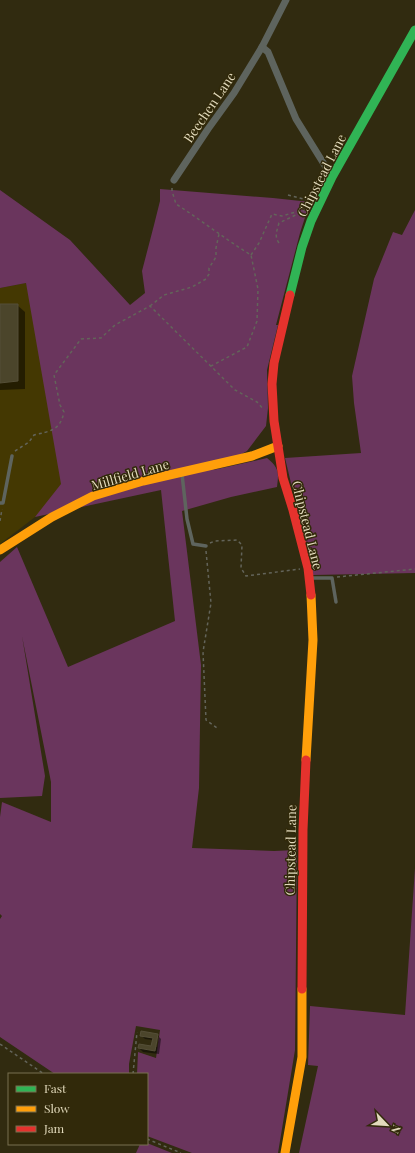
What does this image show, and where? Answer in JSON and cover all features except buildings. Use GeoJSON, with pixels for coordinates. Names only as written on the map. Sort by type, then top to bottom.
{"type":"FeatureCollection","features":[{"type":"Feature","properties":{"kind":"street","name":"Beechen Lane"},"geometry":{"type":"LineString","coordinates":[[174,180],[204,134],[234,94],[262,47],[286,0]]}},
{"type":"Feature","properties":{"kind":"street","name":"Chipstead Lane"},"geometry":{"type":"LineString","coordinates":[[285,1153],[302,1056],[303,830],[306,749],[313,640],[308,568],[283,478],[274,421],[272,384],[274,364],[302,247],[310,221],[332,177],[415,30]]}},
{"type":"Feature","properties":{"kind":"street"},"geometry":{"type":"LineString","coordinates":[[262,47],[270,56],[296,119],[332,177]]}},
{"type":"Feature","properties":{"kind":"street","name":"Millfield Lane"},"geometry":{"type":"LineString","coordinates":[[0,550],[71,507],[106,492],[148,480],[252,456],[278,446]]}},
{"type":"Feature","properties":{"kind":"lane"},"geometry":{"type":"LineString","coordinates":[[2,503],[12,456]]}},
{"type":"Feature","properties":{"kind":"lane"},"geometry":{"type":"LineString","coordinates":[[181,473],[187,520],[193,544],[206,546]]}},
{"type":"Feature","properties":{"kind":"lane"},"geometry":{"type":"LineString","coordinates":[[309,578],[332,578],[336,602]]}},
{"type":"Feature","properties":{"kind":"path"},"geometry":{"type":"LineString","coordinates":[[174,180],[172,191],[176,204],[251,254],[258,289],[257,321],[247,347],[211,366]]}},
{"type":"Feature","properties":{"kind":"path"},"geometry":{"type":"LineString","coordinates":[[288,195],[319,203]]}},
{"type":"Feature","properties":{"kind":"path"},"geometry":{"type":"LineString","coordinates":[[251,254],[259,243],[272,214],[282,216],[308,209],[279,223],[276,233],[276,239],[279,243]]}},
{"type":"Feature","properties":{"kind":"path"},"geometry":{"type":"LineString","coordinates":[[12,456],[14,452],[29,442],[34,435],[54,430],[62,419],[64,412],[60,405],[54,375],[81,339],[101,338],[115,325],[150,306],[164,295],[192,287],[206,279],[209,274],[209,268],[216,257],[219,234]]}},
{"type":"Feature","properties":{"kind":"path"},"geometry":{"type":"LineString","coordinates":[[150,306],[235,390],[257,402],[274,421]]}},
{"type":"Feature","properties":{"kind":"path"},"geometry":{"type":"LineString","coordinates":[[0,521],[2,503]]}},
{"type":"Feature","properties":{"kind":"path"},"geometry":{"type":"LineString","coordinates":[[217,728],[206,720],[203,652],[211,603],[206,560],[206,546],[215,541],[237,540],[242,545],[241,568],[246,576],[308,568]]}},
{"type":"Feature","properties":{"kind":"path"},"geometry":{"type":"LineString","coordinates":[[332,578],[415,569]]}},
{"type":"Feature","properties":{"kind":"path"},"geometry":{"type":"LineString","coordinates":[[133,1073],[138,1032]]}},
{"type":"Feature","properties":{"kind":"path"},"geometry":{"type":"LineString","coordinates":[[0,1044],[43,1073]]}},
{"type":"Feature","properties":{"kind":"path"},"geometry":{"type":"LineString","coordinates":[[148,1139],[181,1153]]}},
{"type":"Feature","properties":{"kind":"shaded area"},"geometry":{"type":"Polygon","coordinates":[[[160,189],[310,202],[300,233],[276,325],[278,325],[267,370],[268,408],[266,426],[247,451],[213,470],[267,458],[276,468],[278,478],[277,487],[231,497],[182,511],[201,665],[199,788],[192,848],[274,851],[297,850],[295,1050],[278,1153],[192,1153],[148,1136],[148,1073],[137,1073],[138,1052],[156,1058],[160,1030],[136,1026],[129,1064],[129,1073],[54,1073],[0,1037],[0,919],[2,916],[0,914],[0,817],[2,802],[51,822],[51,782],[22,636],[45,776],[42,796],[0,798],[0,562],[17,547],[68,667],[175,621],[161,490],[35,517],[61,484],[26,283],[0,288],[0,190],[70,240],[130,305],[145,293],[142,271],[160,201],[160,189]]]}},
{"type":"Feature","properties":{"kind":"shaded area"},"geometry":{"type":"Polygon","coordinates":[[[415,210],[415,573],[313,575],[285,458],[361,453],[352,376],[374,279],[393,232],[402,235],[415,210]]]}},
{"type":"Feature","properties":{"kind":"shaded area"},"geometry":{"type":"Polygon","coordinates":[[[26,283],[78,494],[35,517],[0,544],[0,288],[26,283]]]}},
{"type":"Feature","properties":{"kind":"shaded area"},"geometry":{"type":"Polygon","coordinates":[[[415,868],[415,1153],[299,1153],[318,1066],[308,1065],[310,1006],[405,1015],[415,868]]]}},
{"type":"Feature","properties":{"kind":"shaded area"},"geometry":{"type":"Polygon","coordinates":[[[148,1143],[172,1153],[136,1153],[140,1145],[148,1145],[148,1143]]]}},
{"type":"Feature","properties":{"kind":"traffic: fast"},"geometry":{"type":"LineString","coordinates":[[290,295],[302,247],[311,221],[332,177],[415,30]]}},
{"type":"Feature","properties":{"kind":"traffic: slow"},"geometry":{"type":"LineString","coordinates":[[0,550],[52,517],[93,496],[143,481],[252,456],[278,446]]}},
{"type":"Feature","properties":{"kind":"traffic: slow"},"geometry":{"type":"LineString","coordinates":[[306,760],[313,640],[311,595]]}},
{"type":"Feature","properties":{"kind":"traffic: slow"},"geometry":{"type":"LineString","coordinates":[[285,1153],[302,1057],[302,989]]}},
{"type":"Feature","properties":{"kind":"traffic: jam"},"geometry":{"type":"LineString","coordinates":[[290,295],[274,363],[272,384],[274,421],[283,478],[308,568],[311,595]]}},
{"type":"Feature","properties":{"kind":"traffic: jam"},"geometry":{"type":"LineString","coordinates":[[302,989],[303,830],[306,760]]}}]}
